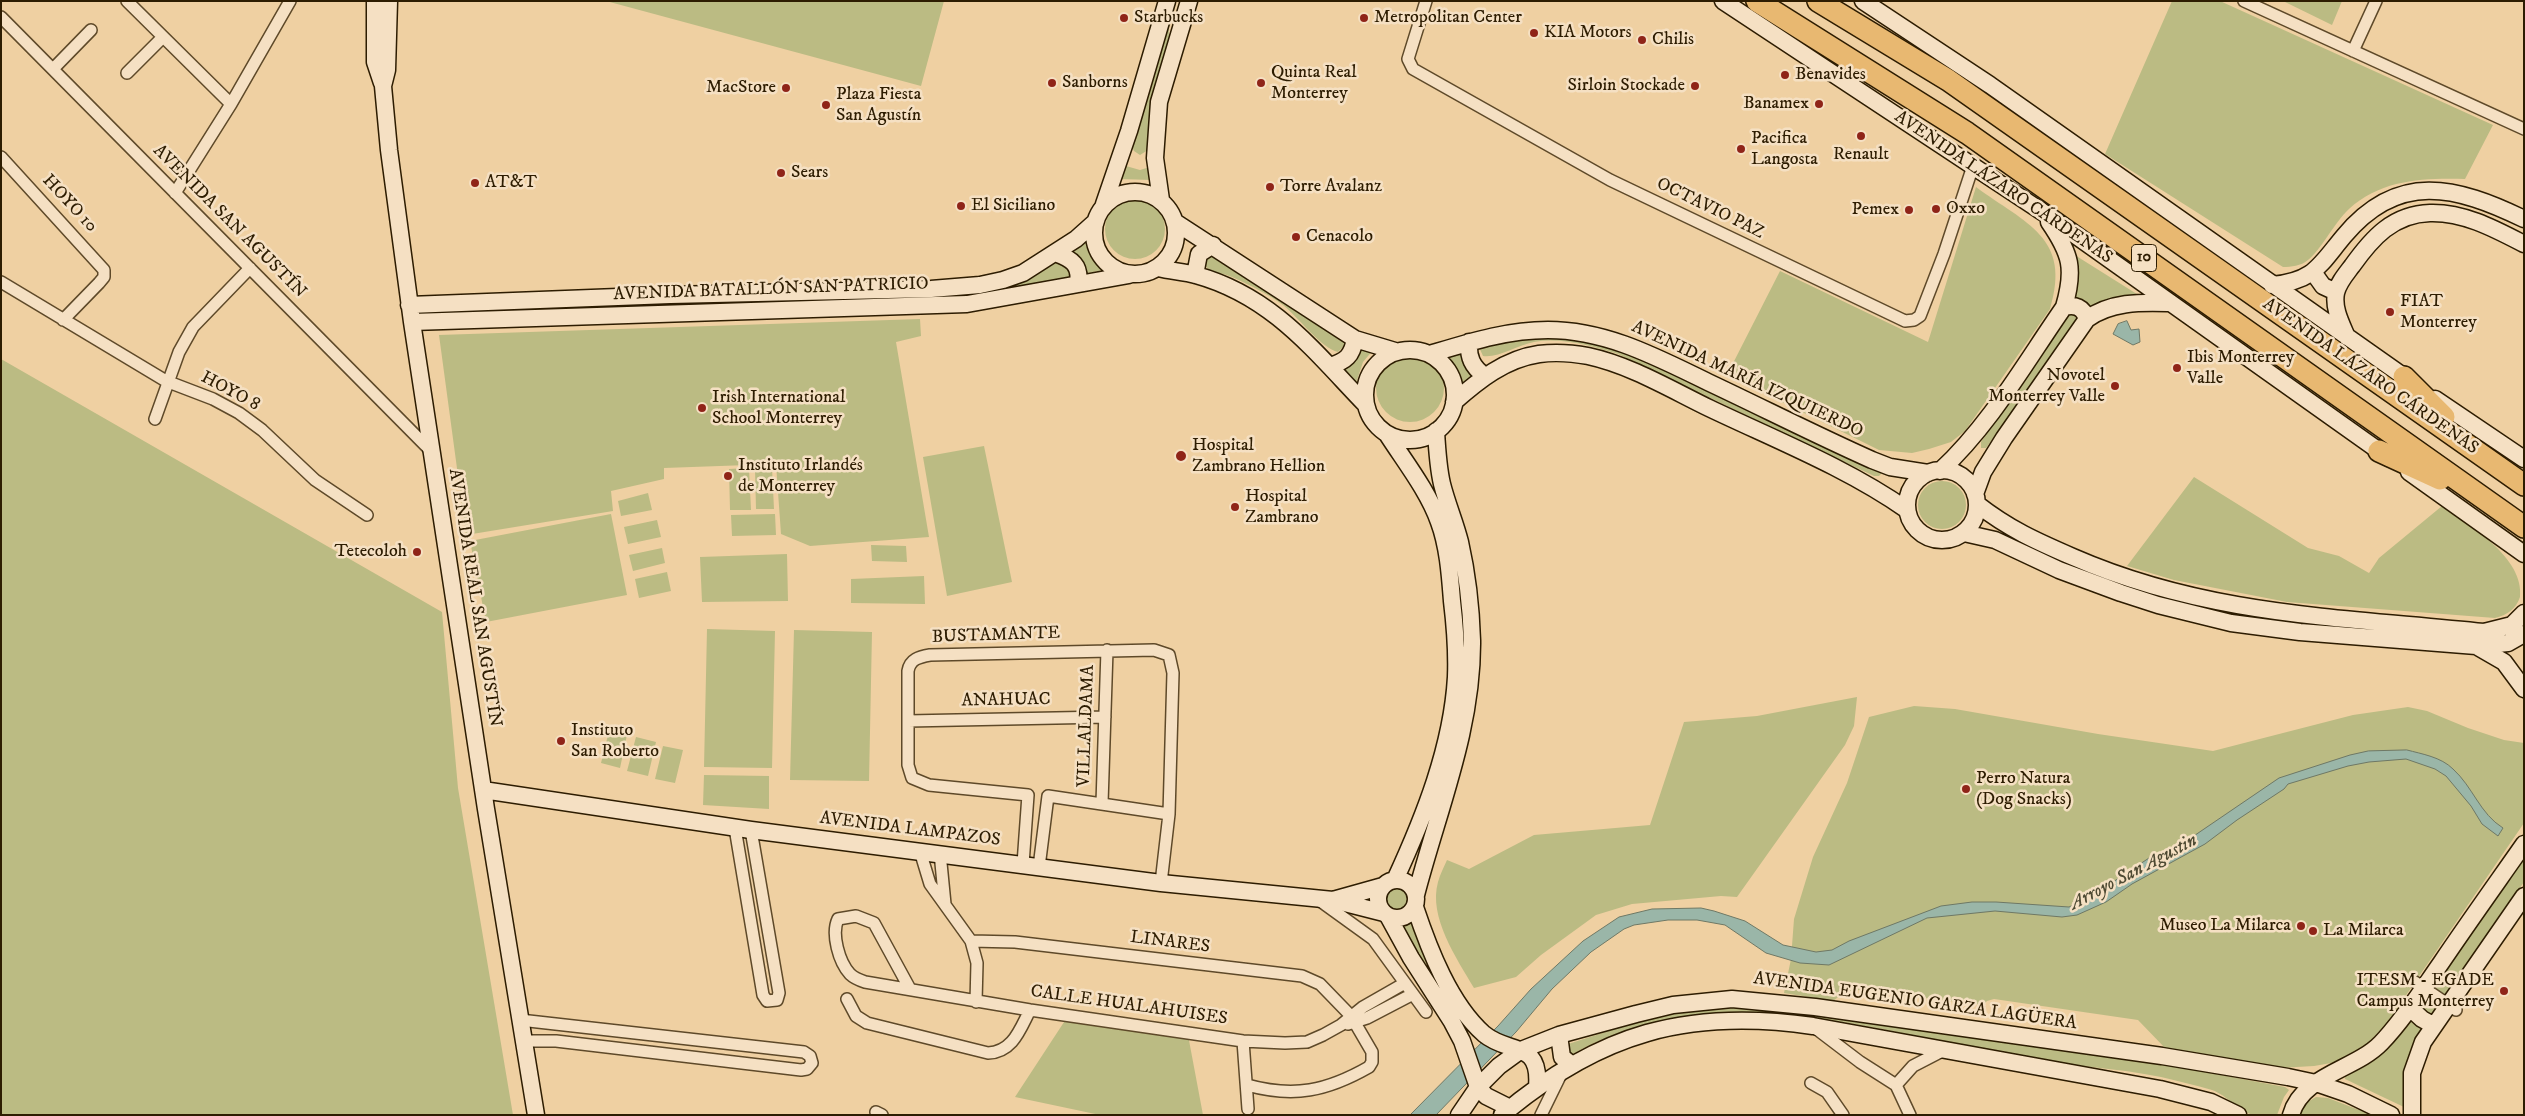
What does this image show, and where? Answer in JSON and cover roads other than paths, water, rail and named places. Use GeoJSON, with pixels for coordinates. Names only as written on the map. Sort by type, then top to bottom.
{"type":"FeatureCollection","features":[{"type":"Feature","properties":{"kind":"highway","name":"AVENIDA LÁZARO CÁRDENAS"},"geometry":{"type":"LineString","coordinates":[[1756,1],[1959,127],[2524,527]]}},
{"type":"Feature","properties":{"kind":"highway","name":"AVENIDA LÁZARO CÁRDENAS"},"geometry":{"type":"LineString","coordinates":[[1818,1],[1948,80],[2516,480]]}},
{"type":"Feature","properties":{"kind":"highway"},"geometry":{"type":"LineString","coordinates":[[2404,377],[2452,424],[2516,480]]}},
{"type":"Feature","properties":{"kind":"highway"},"geometry":{"type":"LineString","coordinates":[[2379,451],[2491,504]]}},
{"type":"Feature","properties":{"kind":"street"},"geometry":{"type":"LineString","coordinates":[[128,1],[231,104]]}},
{"type":"Feature","properties":{"kind":"street"},"geometry":{"type":"LineString","coordinates":[[175,193],[231,104],[290,1]]}},
{"type":"Feature","properties":{"kind":"street","name":"AVENIDA REAL SAN AGUSTÍN"},"geometry":{"type":"LineString","coordinates":[[375,1],[376,62],[383,86],[389,150],[409,305],[483,790],[536,1115]]}},
{"type":"Feature","properties":{"kind":"street","name":"AVENIDA REAL SAN AGUSTÍN"},"geometry":{"type":"LineString","coordinates":[[383,86],[387,70],[389,1]]}},
{"type":"Feature","properties":{"kind":"street"},"geometry":{"type":"LineString","coordinates":[[1104,204],[1123,193],[1135,192],[1146,193],[1161,200],[1168,206],[1175,222],[1174,247],[1169,258],[1158,268],[1144,274],[1129,275],[1112,269],[1103,260],[1096,248],[1094,236],[1095,222],[1104,204],[1129,131],[1167,1]]}},
{"type":"Feature","properties":{"kind":"street"},"geometry":{"type":"LineString","coordinates":[[1161,200],[1155,158],[1158,102],[1189,1]]}},
{"type":"Feature","properties":{"kind":"street","name":"OCTAVIO PAZ"},"geometry":{"type":"LineString","coordinates":[[1426,1],[1408,59],[1413,69],[1610,180],[1904,320],[1914,320],[1920,316],[1944,254],[1973,166]]}},
{"type":"Feature","properties":{"kind":"street","name":"AVENIDA LÁZARO CÁRDENAS"},"geometry":{"type":"LineString","coordinates":[[1722,1],[2044,213],[2523,555]]}},
{"type":"Feature","properties":{"kind":"street","name":"AVENIDA LÁZARO CÁRDENAS"},"geometry":{"type":"LineString","coordinates":[[1863,1],[1951,57],[2272,285],[2524,459]]}},
{"type":"Feature","properties":{"kind":"street"},"geometry":{"type":"LineString","coordinates":[[2244,1],[2524,129]]}},
{"type":"Feature","properties":{"kind":"street"},"geometry":{"type":"LineString","coordinates":[[2353,51],[2376,1]]}},
{"type":"Feature","properties":{"kind":"street","name":"AVENIDA SAN AGUSTÍN"},"geometry":{"type":"LineString","coordinates":[[1,17],[432,452]]}},
{"type":"Feature","properties":{"kind":"street"},"geometry":{"type":"LineString","coordinates":[[53,69],[91,30]]}},
{"type":"Feature","properties":{"kind":"street"},"geometry":{"type":"LineString","coordinates":[[2309,31],[2339,39],[2358,40]]}},
{"type":"Feature","properties":{"kind":"street"},"geometry":{"type":"LineString","coordinates":[[127,73],[163,37]]}},
{"type":"Feature","properties":{"kind":"street","name":"HOYO 10"},"geometry":{"type":"LineString","coordinates":[[1,156],[101,264],[104,277],[63,320]]}},
{"type":"Feature","properties":{"kind":"street"},"geometry":{"type":"LineString","coordinates":[[2272,285],[2300,281],[2313,272],[2364,214],[2373,207],[2399,195],[2429,190],[2447,191],[2473,198],[2524,219]]}},
{"type":"Feature","properties":{"kind":"street"},"geometry":{"type":"LineString","coordinates":[[2044,213],[2065,248],[2071,267],[2069,290],[2064,307],[1966,445],[1934,472],[1916,482],[1909,495],[1907,510],[1912,524],[1923,534],[1936,540],[1951,539],[1964,533],[1974,520],[1976,499],[1990,461],[2087,319],[2095,313],[2113,306],[2134,303],[2168,303]]}},
{"type":"Feature","properties":{"kind":"street"},"geometry":{"type":"LineString","coordinates":[[2347,337],[2337,310],[2336,292],[2343,279],[2375,236],[2395,222],[2416,214],[2446,214],[2473,220],[2524,244]]}},
{"type":"Feature","properties":{"kind":"street","name":"AVENIDA BATALLÓN SAN PATRICIO"},"geometry":{"type":"LineString","coordinates":[[409,305],[949,288],[1003,280],[1023,273],[1055,253],[1095,222]]}},
{"type":"Feature","properties":{"kind":"street"},"geometry":{"type":"LineString","coordinates":[[1175,222],[1355,339],[1395,351],[1413,349],[1430,354],[1442,363],[1448,372],[1452,380],[1454,402]]}},
{"type":"Feature","properties":{"kind":"street"},"geometry":{"type":"LineString","coordinates":[[1195,275],[1199,254],[1213,245]]}},
{"type":"Feature","properties":{"kind":"street"},"geometry":{"type":"LineString","coordinates":[[1055,253],[1068,257],[1077,266],[1079,273],[1078,284]]}},
{"type":"Feature","properties":{"kind":"street"},"geometry":{"type":"LineString","coordinates":[[155,419],[166,381],[178,352],[192,327],[250,268]]}},
{"type":"Feature","properties":{"kind":"street"},"geometry":{"type":"LineString","coordinates":[[1158,268],[1195,275],[1237,290],[1274,312],[1330,366],[1364,404],[1377,426],[1387,434],[1413,474],[1439,522],[1444,540],[1453,608],[1456,677],[1448,732],[1439,766],[1412,842],[1378,900],[1411,958],[1452,1022],[1462,1041],[1478,1087],[1486,1096],[1506,1111],[1537,1087],[1568,1067],[1625,1039],[1688,1023],[1714,1020],[1771,1020],[2160,1089],[2211,1102],[2238,1115]]}},
{"type":"Feature","properties":{"kind":"street"},"geometry":{"type":"LineString","coordinates":[[2313,272],[2323,286],[2336,292]]}},
{"type":"Feature","properties":{"kind":"street","name":"AVENIDA BATALLÓN SAN PATRICIO"},"geometry":{"type":"LineString","coordinates":[[412,322],[967,304],[1129,275]]}},
{"type":"Feature","properties":{"kind":"street","name":"HOYO 8"},"geometry":{"type":"LineString","coordinates":[[1,282],[166,381],[213,399],[239,413],[262,430],[315,480],[367,516]]}},
{"type":"Feature","properties":{"kind":"street"},"geometry":{"type":"LineString","coordinates":[[2064,307],[2078,307],[2087,319]]}},
{"type":"Feature","properties":{"kind":"street","name":"AVENIDA MARÍA IZQUIERDO"},"geometry":{"type":"LineString","coordinates":[[1430,354],[1508,332],[1550,330],[1585,333],[1619,342],[1648,353],[1849,450],[1890,467],[1934,472]]}},
{"type":"Feature","properties":{"kind":"street"},"geometry":{"type":"LineString","coordinates":[[1330,366],[1347,360],[1355,339]]}},
{"type":"Feature","properties":{"kind":"street"},"geometry":{"type":"LineString","coordinates":[[1469,342],[1472,365],[1485,376]]}},
{"type":"Feature","properties":{"kind":"street"},"geometry":{"type":"LineString","coordinates":[[1364,404],[1365,390],[1370,375],[1384,358],[1395,351]]}},
{"type":"Feature","properties":{"kind":"street"},"geometry":{"type":"LineString","coordinates":[[1387,434],[1412,440],[1429,436],[1444,423],[1454,402],[1485,376],[1510,362],[1538,354],[1571,354],[1602,360],[1624,367],[1880,491],[1907,510]]}},
{"type":"Feature","properties":{"kind":"street"},"geometry":{"type":"LineString","coordinates":[[1386,914],[1404,917],[1415,901],[1461,740],[1469,698],[1472,640],[1465,572],[1460,543],[1439,467],[1436,431]]}},
{"type":"Feature","properties":{"kind":"street"},"geometry":{"type":"LineString","coordinates":[[1966,445],[1975,454],[1990,461]]}},
{"type":"Feature","properties":{"kind":"street"},"geometry":{"type":"LineString","coordinates":[[1413,474],[1424,467],[1439,467]]}},
{"type":"Feature","properties":{"kind":"street"},"geometry":{"type":"LineString","coordinates":[[1880,491],[1888,476],[1890,467]]}},
{"type":"Feature","properties":{"kind":"street"},"geometry":{"type":"LineString","coordinates":[[1934,472],[1955,473],[1967,481],[1976,499],[2005,526],[2033,540],[2116,574],[2180,594],[2276,613],[2434,635],[2476,646],[2504,662],[2524,689]]}},
{"type":"Feature","properties":{"kind":"street"},"geometry":{"type":"LineString","coordinates":[[1964,533],[1995,540],[2059,570],[2121,593],[2198,616],[2272,629],[2434,635],[2484,632],[2500,630],[2512,625],[2524,613]]}},
{"type":"Feature","properties":{"kind":"street"},"geometry":{"type":"LineString","coordinates":[[2476,646],[2508,643],[2524,634]]}},
{"type":"Feature","properties":{"kind":"street","name":"VILLALDAMA"},"geometry":{"type":"LineString","coordinates":[[1102,803],[1107,650]]}},
{"type":"Feature","properties":{"kind":"street","name":"BUSTAMANTE"},"geometry":{"type":"LineString","coordinates":[[1022,864],[1028,795],[929,785],[912,778],[908,765],[908,671],[910,663],[916,658],[930,655],[1107,650],[1160,651],[1169,655],[1172,660],[1169,814],[1161,883]]}},
{"type":"Feature","properties":{"kind":"street","name":"ANAHUAC"},"geometry":{"type":"LineString","coordinates":[[908,721],[1105,717]]}},
{"type":"Feature","properties":{"kind":"street","name":"AVENIDA LAMPAZOS"},"geometry":{"type":"LineString","coordinates":[[483,790],[743,829],[1161,883],[1325,900],[1386,914]]}},
{"type":"Feature","properties":{"kind":"street"},"geometry":{"type":"LineString","coordinates":[[1039,867],[1048,796],[1169,814]]}},
{"type":"Feature","properties":{"kind":"street"},"geometry":{"type":"LineString","coordinates":[[743,829],[767,922],[779,993],[777,1000],[772,1002],[763,995],[751,924],[743,829]]}},
{"type":"Feature","properties":{"kind":"street"},"geometry":{"type":"LineString","coordinates":[[2291,1115],[2295,1104],[2302,1095],[2316,1083],[2372,1051],[2410,1008],[2420,985],[2524,844]]}},
{"type":"Feature","properties":{"kind":"street"},"geometry":{"type":"LineString","coordinates":[[920,851],[930,884],[970,941],[977,963],[976,1002]]}},
{"type":"Feature","properties":{"kind":"street"},"geometry":{"type":"LineString","coordinates":[[940,853],[945,904]]}},
{"type":"Feature","properties":{"kind":"street"},"geometry":{"type":"LineString","coordinates":[[1389,883],[1404,881],[1412,886],[1415,901],[1437,966],[1469,1015],[1489,1037],[1521,1050],[1535,1063],[1537,1087]]}},
{"type":"Feature","properties":{"kind":"street","name":"AVENIDA LAMPAZOS"},"geometry":{"type":"LineString","coordinates":[[1325,900],[1389,883]]}},
{"type":"Feature","properties":{"kind":"street"},"geometry":{"type":"LineString","coordinates":[[2412,1115],[2411,1086],[2414,1064],[2434,1025],[2452,1007],[2524,896]]}},
{"type":"Feature","properties":{"kind":"street"},"geometry":{"type":"LineString","coordinates":[[1325,900],[1373,939],[1426,1012]]}},
{"type":"Feature","properties":{"kind":"street","name":"CALLE HUALAHUISES"},"geometry":{"type":"LineString","coordinates":[[910,989],[874,923],[856,916],[838,919],[836,939],[841,955],[851,975],[864,982],[976,1002],[1243,1041],[1306,1042],[1353,1019],[1413,994]]}},
{"type":"Feature","properties":{"kind":"street"},"geometry":{"type":"LineString","coordinates":[[751,924],[767,922]]}},
{"type":"Feature","properties":{"kind":"street","name":"LINARES"},"geometry":{"type":"LineString","coordinates":[[970,941],[1015,942],[1302,976],[1320,984],[1353,1019],[1372,1052],[1372,1062],[1369,1067],[1319,1089],[1305,1092],[1279,1092],[1247,1086]]}},
{"type":"Feature","properties":{"kind":"street","name":"CALLE HUALAHUISES"},"geometry":{"type":"LineString","coordinates":[[1353,1019],[1404,983]]}},
{"type":"Feature","properties":{"kind":"street"},"geometry":{"type":"LineString","coordinates":[[2420,985],[2452,1007]]}},
{"type":"Feature","properties":{"kind":"street"},"geometry":{"type":"LineString","coordinates":[[847,999],[856,1016],[867,1023],[988,1053],[1002,1050],[1014,1041],[1030,1010]]}},
{"type":"Feature","properties":{"kind":"street","name":"AVENIDA EUGENIO GARZA LAGÜERA"},"geometry":{"type":"LineString","coordinates":[[1459,1115],[1478,1087],[1498,1066],[1521,1050],[1559,1035],[1673,1006],[1732,999],[1761,1000],[2162,1056],[2316,1083],[2348,1094],[2391,1115]]}},
{"type":"Feature","properties":{"kind":"street"},"geometry":{"type":"LineString","coordinates":[[2410,1008],[2422,1020],[2434,1025]]}},
{"type":"Feature","properties":{"kind":"street"},"geometry":{"type":"LineString","coordinates":[[520,1020],[674,1040],[804,1052],[810,1056],[812,1064],[808,1068],[801,1070],[556,1041],[524,1041]]}},
{"type":"Feature","properties":{"kind":"street"},"geometry":{"type":"LineString","coordinates":[[1813,1026],[1860,1062],[1896,1086],[1910,1115]]}},
{"type":"Feature","properties":{"kind":"street"},"geometry":{"type":"LineString","coordinates":[[1559,1035],[1562,1057],[1568,1067]]}},
{"type":"Feature","properties":{"kind":"street"},"geometry":{"type":"LineString","coordinates":[[673,1054],[674,1040]]}},
{"type":"Feature","properties":{"kind":"street"},"geometry":{"type":"LineString","coordinates":[[1243,1041],[1248,1110]]}},
{"type":"Feature","properties":{"kind":"street"},"geometry":{"type":"LineString","coordinates":[[1896,1086],[1913,1066],[1942,1051]]}},
{"type":"Feature","properties":{"kind":"street"},"geometry":{"type":"LineString","coordinates":[[1541,1115],[1568,1067]]}},
{"type":"Feature","properties":{"kind":"street"},"geometry":{"type":"LineString","coordinates":[[1811,1083],[1827,1092],[1843,1115]]}},
{"type":"Feature","properties":{"kind":"water"},"geometry":{"type":"Polygon","coordinates":[[[2127,321],[2131,330],[2139,329],[2140,342],[2133,345],[2113,334],[2118,324],[2127,321]]]}},
{"type":"Feature","properties":{"kind":"water","name":"Arroyo San Agustin"},"geometry":{"type":"Polygon","coordinates":[[[2407,750],[2437,759],[2453,769],[2482,808],[2503,828],[2498,836],[2482,824],[2471,806],[2446,776],[2435,769],[2406,759],[2369,762],[2348,766],[2288,784],[2284,789],[2205,844],[2132,884],[2106,902],[2077,915],[2062,917],[1995,911],[1927,918],[1829,965],[1800,963],[1766,953],[1725,925],[1697,920],[1668,920],[1634,925],[1624,929],[1591,952],[1552,989],[1516,1032],[1436,1115],[1410,1115],[1498,1026],[1531,989],[1583,941],[1619,917],[1652,909],[1701,908],[1745,921],[1783,945],[1816,952],[1832,950],[1849,941],[1941,906],[1972,902],[1996,902],[2069,907],[2092,896],[2149,858],[2182,844],[2279,778],[2368,751],[2407,750]]]}},
{"type":"Feature","properties":{"kind":"place","name":"Starbucks"},"geometry":{"type":"Point","coordinates":[1124,18]}},
{"type":"Feature","properties":{"kind":"place","name":"Metropolitan Center"},"geometry":{"type":"Point","coordinates":[1364,18]}},
{"type":"Feature","properties":{"kind":"place","name":"KIA Motors"},"geometry":{"type":"Point","coordinates":[1534,33]}},
{"type":"Feature","properties":{"kind":"place","name":"Chilis"},"geometry":{"type":"Point","coordinates":[1642,40]}},
{"type":"Feature","properties":{"kind":"place","name":"Benavides"},"geometry":{"type":"Point","coordinates":[1785,75]}},
{"type":"Feature","properties":{"kind":"place","name":"Sanborns"},"geometry":{"type":"Point","coordinates":[1052,83]}},
{"type":"Feature","properties":{"kind":"place","name":"Quinta Real Monterrey"},"geometry":{"type":"Point","coordinates":[1261,83]}},
{"type":"Feature","properties":{"kind":"place","name":"Sirloin Stockade"},"geometry":{"type":"Point","coordinates":[1695,86]}},
{"type":"Feature","properties":{"kind":"place","name":"MacStore"},"geometry":{"type":"Point","coordinates":[786,88]}},
{"type":"Feature","properties":{"kind":"place","name":"Banamex"},"geometry":{"type":"Point","coordinates":[1819,104]}},
{"type":"Feature","properties":{"kind":"place","name":"Plaza Fiesta San Agustín"},"geometry":{"type":"Point","coordinates":[826,105]}},
{"type":"Feature","properties":{"kind":"place","name":"Renault"},"geometry":{"type":"Point","coordinates":[1861,136]}},
{"type":"Feature","properties":{"kind":"place","name":"Pacifica Langosta"},"geometry":{"type":"Point","coordinates":[1741,149]}},
{"type":"Feature","properties":{"kind":"place","name":"Sears"},"geometry":{"type":"Point","coordinates":[781,173]}},
{"type":"Feature","properties":{"kind":"place","name":"AT&T"},"geometry":{"type":"Point","coordinates":[475,183]}},
{"type":"Feature","properties":{"kind":"place","name":"Torre Avalanz"},"geometry":{"type":"Point","coordinates":[1270,187]}},
{"type":"Feature","properties":{"kind":"place","name":"El Siciliano"},"geometry":{"type":"Point","coordinates":[961,206]}},
{"type":"Feature","properties":{"kind":"place","name":"Oxxo"},"geometry":{"type":"Point","coordinates":[1936,209]}},
{"type":"Feature","properties":{"kind":"place","name":"Pemex"},"geometry":{"type":"Point","coordinates":[1909,210]}},
{"type":"Feature","properties":{"kind":"place","name":"Cenacolo"},"geometry":{"type":"Point","coordinates":[1296,237]}},
{"type":"Feature","properties":{"kind":"place","name":"FIAT Monterrey"},"geometry":{"type":"Point","coordinates":[2390,312]}},
{"type":"Feature","properties":{"kind":"place","name":"Ibis Monterrey Valle"},"geometry":{"type":"Point","coordinates":[2177,368]}},
{"type":"Feature","properties":{"kind":"place","name":"Novotel Monterrey Valle"},"geometry":{"type":"Point","coordinates":[2115,386]}},
{"type":"Feature","properties":{"kind":"place","name":"Irish International School Monterrey"},"geometry":{"type":"Point","coordinates":[702,408]}},
{"type":"Feature","properties":{"kind":"place","name":"Hospital Zambrano Hellion"},"geometry":{"type":"Point","coordinates":[1181,456]}},
{"type":"Feature","properties":{"kind":"place","name":"Instituto Irlandés de Monterrey"},"geometry":{"type":"Point","coordinates":[728,476]}},
{"type":"Feature","properties":{"kind":"place","name":"Hospital Zambrano"},"geometry":{"type":"Point","coordinates":[1235,507]}},
{"type":"Feature","properties":{"kind":"place","name":"Tetecoloh"},"geometry":{"type":"Point","coordinates":[417,552]}},
{"type":"Feature","properties":{"kind":"place","name":"Instituto San Roberto"},"geometry":{"type":"Point","coordinates":[561,741]}},
{"type":"Feature","properties":{"kind":"place","name":"Perro Natura (Dog Snacks)"},"geometry":{"type":"Point","coordinates":[1966,789]}},
{"type":"Feature","properties":{"kind":"place","name":"Museo La Milarca"},"geometry":{"type":"Point","coordinates":[2301,926]}},
{"type":"Feature","properties":{"kind":"place","name":"La Milarca"},"geometry":{"type":"Point","coordinates":[2313,931]}},
{"type":"Feature","properties":{"kind":"place","name":"ITESM - EGADE Campus Monterrey"},"geometry":{"type":"Point","coordinates":[2504,991]}}]}
